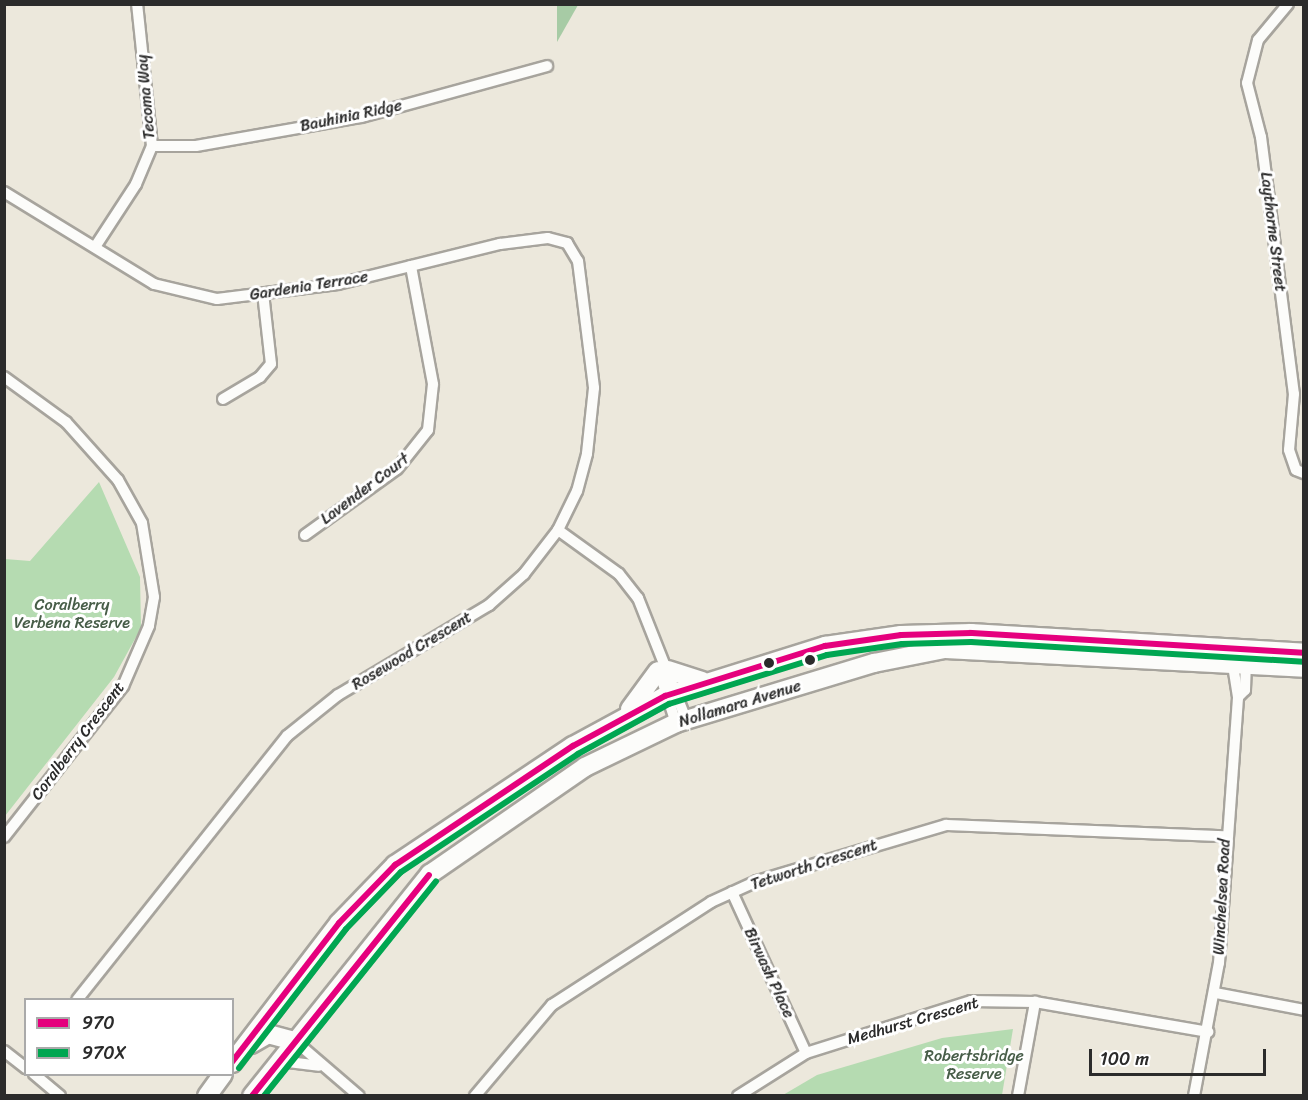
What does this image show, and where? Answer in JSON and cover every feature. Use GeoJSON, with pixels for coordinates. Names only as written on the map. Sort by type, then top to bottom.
{"type":"FeatureCollection","features":[{"type":"Feature","properties":{"kind":"main road","name":"Nollamara Avenue"},"geometry":{"type":"LineString","coordinates":[[238,1056],[339,923],[395,865],[429,837],[616,723],[670,694],[813,649],[901,635],[960,633],[1239,657],[1304,668]]}},
{"type":"Feature","properties":{"kind":"main road"},"geometry":{"type":"LineString","coordinates":[[813,649],[866,648],[874,663]]}},
{"type":"Feature","properties":{"kind":"main road","name":"Nollamara Avenue"},"geometry":{"type":"LineString","coordinates":[[252,1095],[430,874],[585,767],[681,721],[874,663],[945,649],[1239,657],[1304,652]]}},
{"type":"Feature","properties":{"kind":"main road"},"geometry":{"type":"LineString","coordinates":[[616,723],[649,689],[662,667],[706,682]]}},
{"type":"Feature","properties":{"kind":"main road"},"geometry":{"type":"LineString","coordinates":[[238,1056],[268,1034],[295,1041]]}},
{"type":"Feature","properties":{"kind":"main road"},"geometry":{"type":"LineString","coordinates":[[207,1095],[222,1076]]}},
{"type":"Feature","properties":{"kind":"street","name":"Tecoma Way"},"geometry":{"type":"LineString","coordinates":[[95,247],[136,184],[152,146],[138,4]]}},
{"type":"Feature","properties":{"kind":"street","name":"Laythorne Street"},"geometry":{"type":"LineString","coordinates":[[1287,4],[1258,40],[1247,83],[1261,137],[1294,394],[1289,450],[1300,471]]}},
{"type":"Feature","properties":{"kind":"street","name":"Bauhinia Ridge"},"geometry":{"type":"LineString","coordinates":[[152,146],[196,146],[361,117],[547,66]]}},
{"type":"Feature","properties":{"kind":"street","name":"Gardenia Terrace"},"geometry":{"type":"LineString","coordinates":[[4,192],[154,284],[181,294],[217,299],[338,284],[500,244],[548,238],[567,243]]}},
{"type":"Feature","properties":{"kind":"street","name":"Rosewood Crescent"},"geometry":{"type":"LineString","coordinates":[[78,998],[287,736],[338,695],[489,605],[524,574],[558,530],[587,453],[594,388],[578,261],[567,243]]}},
{"type":"Feature","properties":{"kind":"street","name":"Lavender Court"},"geometry":{"type":"LineString","coordinates":[[306,535],[397,469],[428,430],[434,384],[411,266]]}},
{"type":"Feature","properties":{"kind":"street"},"geometry":{"type":"LineString","coordinates":[[223,399],[260,377],[271,364],[263,293]]}},
{"type":"Feature","properties":{"kind":"street","name":"Coralberry Crescent"},"geometry":{"type":"LineString","coordinates":[[4,377],[66,422],[125,489],[142,523],[154,597],[149,626],[123,686],[4,837]]}},
{"type":"Feature","properties":{"kind":"street"},"geometry":{"type":"LineString","coordinates":[[558,530],[619,574],[638,598],[681,721]]}},
{"type":"Feature","properties":{"kind":"street","name":"Winchelsea Road"},"geometry":{"type":"LineString","coordinates":[[1194,1095],[1216,993],[1225,836],[1238,697],[1245,690],[1239,657]]}},
{"type":"Feature","properties":{"kind":"street","name":"Tetworth Crescent"},"geometry":{"type":"LineString","coordinates":[[476,1095],[552,1005],[732,892],[946,825],[1225,836]]}},
{"type":"Feature","properties":{"kind":"street","name":"Birwash Place"},"geometry":{"type":"LineString","coordinates":[[732,892],[806,1053]]}},
{"type":"Feature","properties":{"kind":"street"},"geometry":{"type":"LineString","coordinates":[[1216,993],[1304,1010]]}},
{"type":"Feature","properties":{"kind":"street","name":"Medhurst Crescent"},"geometry":{"type":"LineString","coordinates":[[738,1095],[806,1053],[971,1002],[1035,1002],[1208,1032]]}},
{"type":"Feature","properties":{"kind":"street"},"geometry":{"type":"LineString","coordinates":[[1018,1095],[1035,1002]]}},
{"type":"Feature","properties":{"kind":"street"},"geometry":{"type":"LineString","coordinates":[[295,1041],[359,1095]]}},
{"type":"Feature","properties":{"kind":"street"},"geometry":{"type":"LineString","coordinates":[[4,1051],[24,1066]]}},
{"type":"Feature","properties":{"kind":"street"},"geometry":{"type":"LineString","coordinates":[[280,1061],[301,1060],[325,1068]]}},
{"type":"Feature","properties":{"kind":"street"},"geometry":{"type":"LineString","coordinates":[[36,1076],[60,1095]]}},
{"type":"Feature","properties":{"kind":"green space"},"geometry":{"type":"Polygon","coordinates":[[[557,5],[578,5],[557,42],[557,5]]]}},
{"type":"Feature","properties":{"kind":"green space","name":"Coralberry Verbena Reserve"},"geometry":{"type":"Polygon","coordinates":[[[99,482],[140,577],[141,628],[114,677],[5,816],[5,559],[30,561],[99,482]]]}},
{"type":"Feature","properties":{"kind":"green space","name":"Robertsbridge Reserve"},"geometry":{"type":"Polygon","coordinates":[[[1013,1029],[1002,1095],[783,1095],[817,1075],[942,1038],[1013,1029]]]}},
{"type":"Feature","properties":{"kind":"transit line","name":"970"},"geometry":{"type":"LineString","coordinates":[[234,1059],[339,923],[395,865],[573,746],[665,696],[825,646],[901,635],[971,633],[1304,653]]}},
{"type":"Feature","properties":{"kind":"transit line","name":"970X"},"geometry":{"type":"LineString","coordinates":[[239,1068],[346,929],[401,872],[578,754],[669,704],[827,655],[902,644],[971,642],[1303,662]]}},
{"type":"Feature","properties":{"kind":"transit line","name":"970"},"geometry":{"type":"LineString","coordinates":[[252,1096],[429,875]]}},
{"type":"Feature","properties":{"kind":"transit line","name":"970X"},"geometry":{"type":"LineString","coordinates":[[264,1096],[436,881]]}}]}
